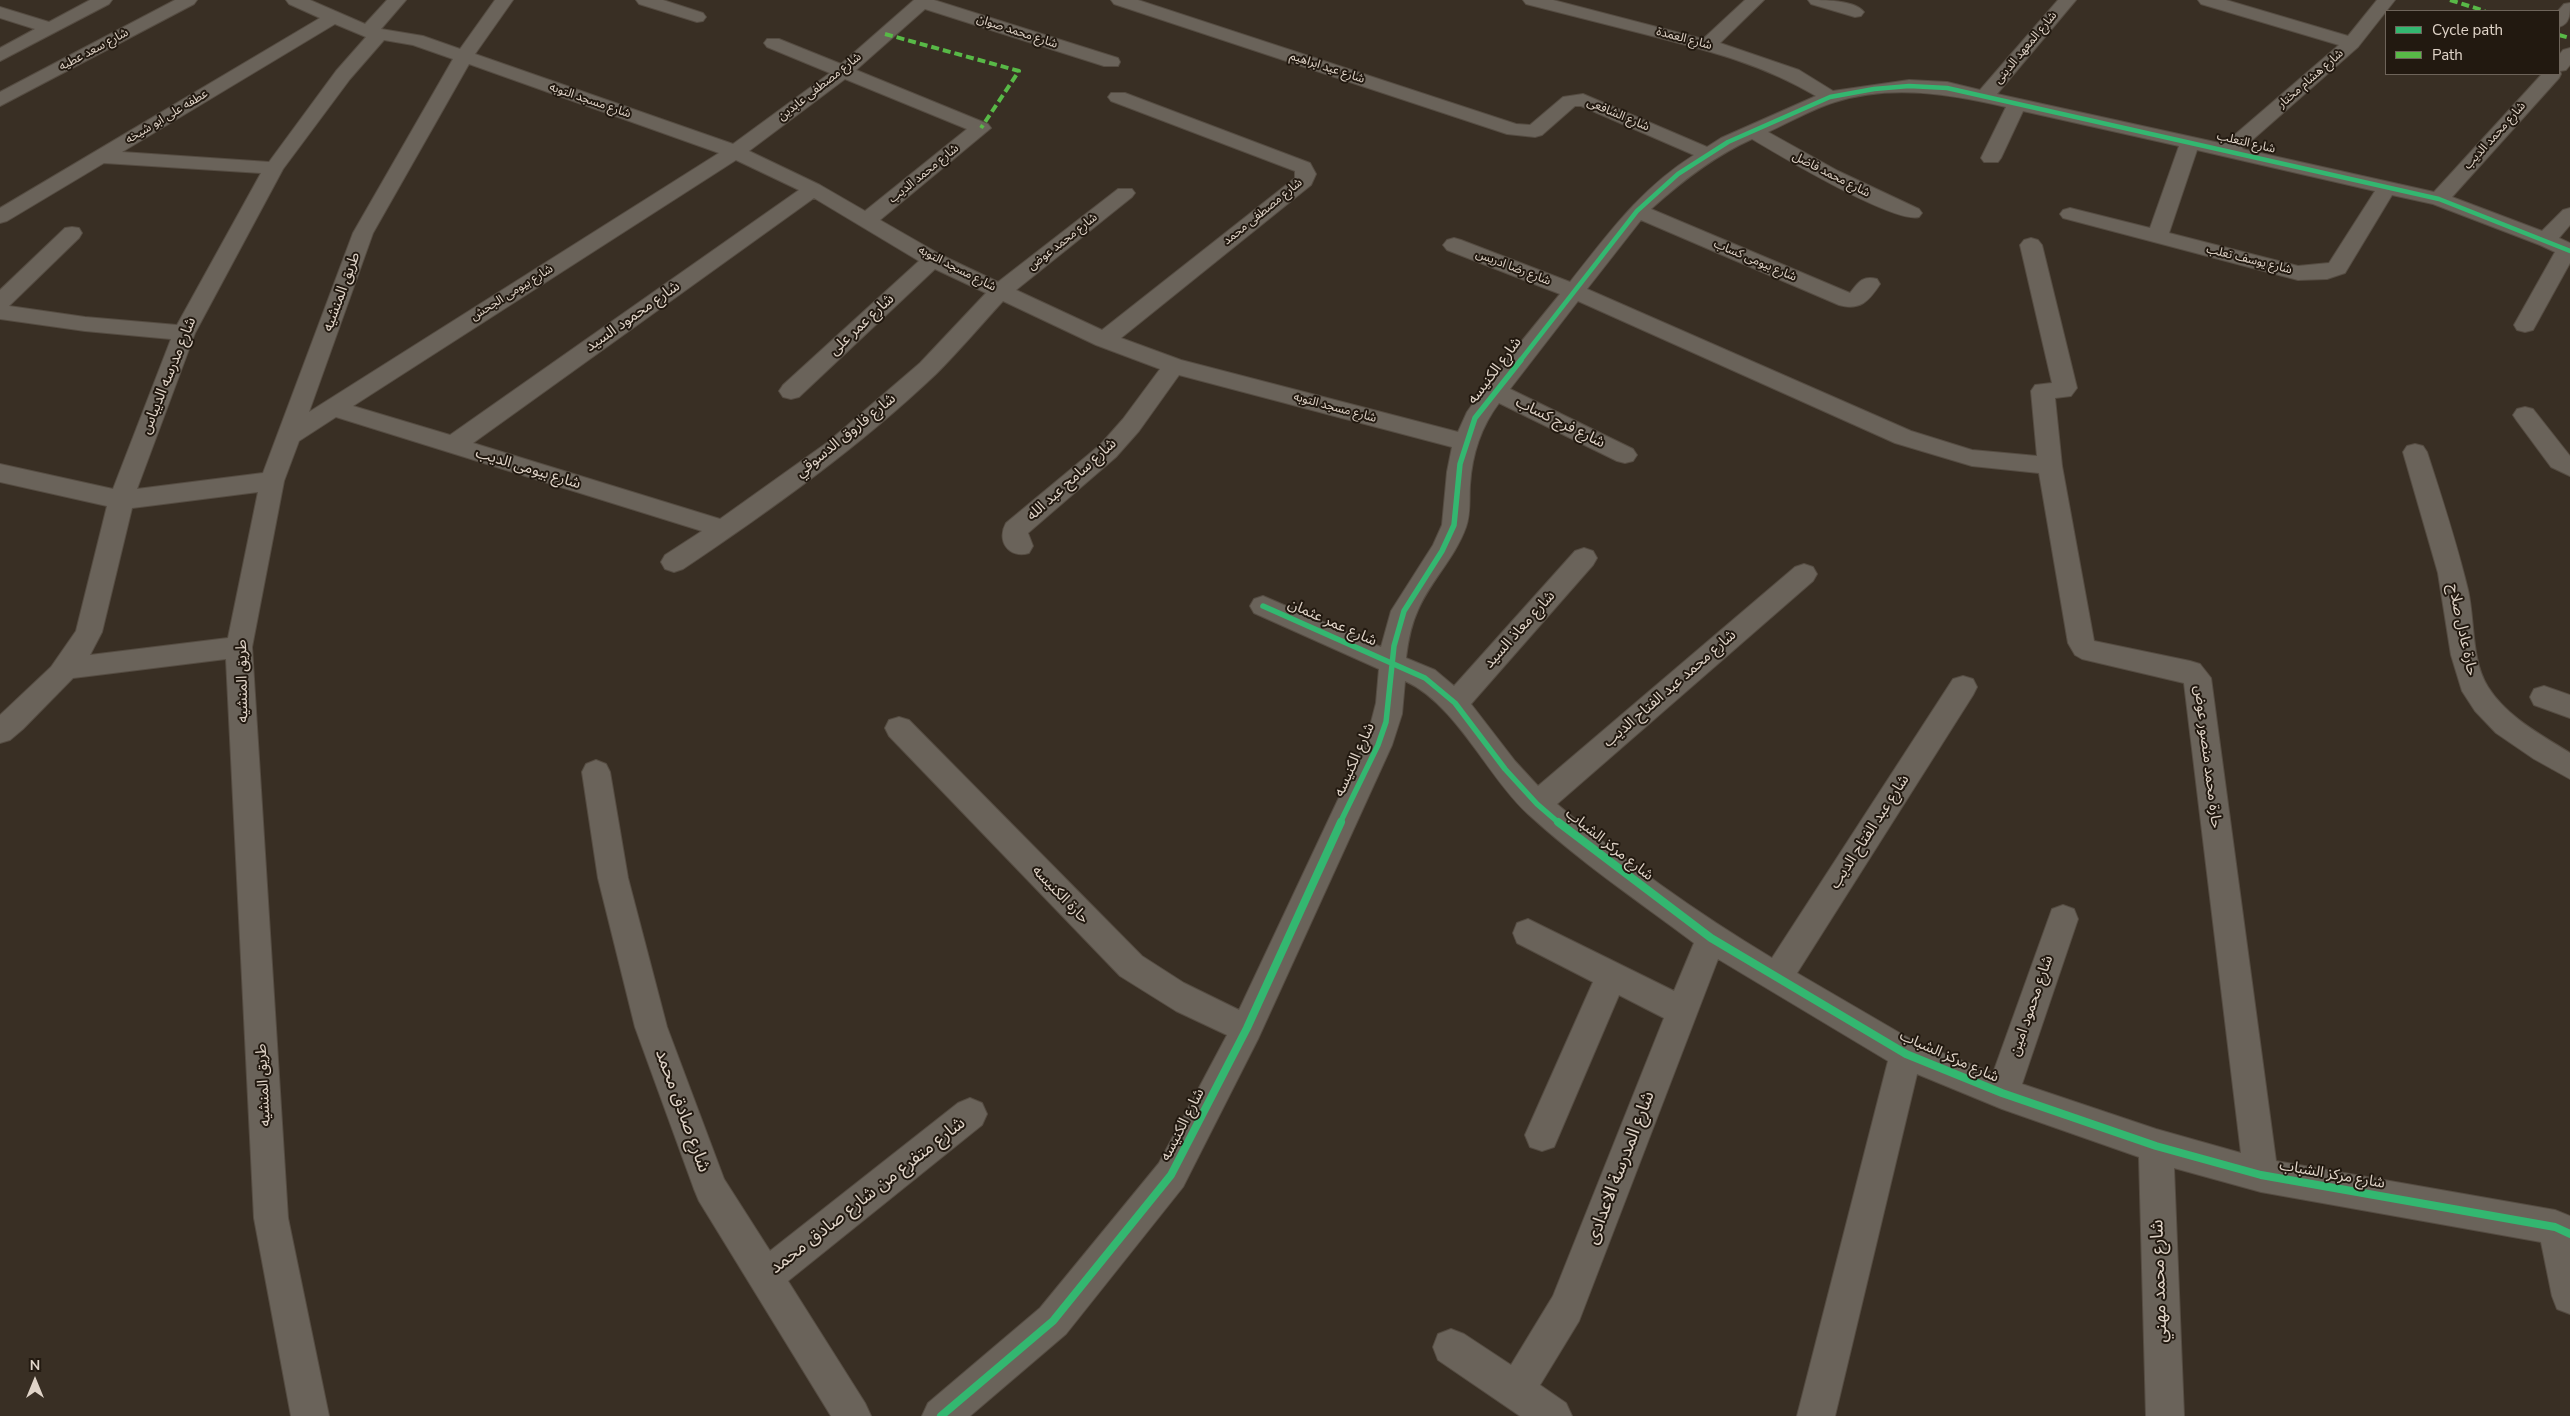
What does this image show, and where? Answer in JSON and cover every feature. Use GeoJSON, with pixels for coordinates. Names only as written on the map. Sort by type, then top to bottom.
{"type":"FeatureCollection","features":[{"type":"Feature","properties":{"kind":"street"},"geometry":{"type":"LineString","coordinates":[[0,55],[103,0]]}},
{"type":"Feature","properties":{"kind":"street","name":"شارع سعد عطيه"},"geometry":{"type":"LineString","coordinates":[[0,100],[188,0]]}},
{"type":"Feature","properties":{"kind":"street","name":"شارع مسجد التوبه"},"geometry":{"type":"LineString","coordinates":[[295,0],[374,33],[417,40],[735,152],[813,189],[934,260],[1104,340],[1174,366],[1464,442]]}},
{"type":"Feature","properties":{"kind":"street","name":"شارع مدرسه الديباس"},"geometry":{"type":"LineString","coordinates":[[0,732],[68,668],[89,632],[121,500],[184,333],[274,168],[397,0]]}},
{"type":"Feature","properties":{"kind":"street","name":"طريق المنشيه"},"geometry":{"type":"LineString","coordinates":[[310,1416],[271,1218],[240,647],[272,481],[363,233],[464,56],[504,0]]}},
{"type":"Feature","properties":{"kind":"street"},"geometry":{"type":"LineString","coordinates":[[645,0],[697,17]]}},
{"type":"Feature","properties":{"kind":"street","name":"شارع عيد ابراهيم"},"geometry":{"type":"LineString","coordinates":[[1120,0],[1514,130],[1535,131]]}},
{"type":"Feature","properties":{"kind":"street","name":"شارع العمدة"},"geometry":{"type":"LineString","coordinates":[[1532,0],[1707,45],[1792,74],[1830,98]]}},
{"type":"Feature","properties":{"kind":"street"},"geometry":{"type":"LineString","coordinates":[[1707,45],[1754,0]]}},
{"type":"Feature","properties":{"kind":"street"},"geometry":{"type":"LineString","coordinates":[[1817,0],[1855,12]]}},
{"type":"Feature","properties":{"kind":"street","name":"شارع المعهد الدينى"},"geometry":{"type":"LineString","coordinates":[[1985,96],[2067,0]]}},
{"type":"Feature","properties":{"kind":"street"},"geometry":{"type":"LineString","coordinates":[[2207,0],[2352,43]]}},
{"type":"Feature","properties":{"kind":"street","name":"شارع هشام مختار"},"geometry":{"type":"LineString","coordinates":[[2228,151],[2352,43],[2386,0]]}},
{"type":"Feature","properties":{"kind":"street","name":"شارع محمد صوان"},"geometry":{"type":"LineString","coordinates":[[923,1],[1111,62]]}},
{"type":"Feature","properties":{"kind":"street","name":"شارع مصطفى عابدين"},"geometry":{"type":"LineString","coordinates":[[735,152],[844,71],[923,1]]}},
{"type":"Feature","properties":{"kind":"street"},"geometry":{"type":"LineString","coordinates":[[2560,21],[2570,8]]}},
{"type":"Feature","properties":{"kind":"street"},"geometry":{"type":"LineString","coordinates":[[0,12],[50,28]]}},
{"type":"Feature","properties":{"kind":"street","name":"عطفه على ابو شيخه"},"geometry":{"type":"LineString","coordinates":[[0,217],[334,17]]}},
{"type":"Feature","properties":{"kind":"street"},"geometry":{"type":"LineString","coordinates":[[773,43],[844,71]]}},
{"type":"Feature","properties":{"kind":"street"},"geometry":{"type":"LineString","coordinates":[[2560,65],[2570,54]]}},
{"type":"Feature","properties":{"kind":"street","name":"شارع محمد الديب"},"geometry":{"type":"LineString","coordinates":[[844,71],[980,128],[867,220]]}},
{"type":"Feature","properties":{"kind":"street","name":"شارع محمد الديب"},"geometry":{"type":"LineString","coordinates":[[2439,199],[2551,75]]}},
{"type":"Feature","properties":{"kind":"street","name":"شارع التعلب"},"geometry":{"type":"LineString","coordinates":[[1909,86],[1947,88],[1985,96],[2439,199],[2547,240],[2568,250]]}},
{"type":"Feature","properties":{"kind":"street","name":"شارع الكنيسه"},"geometry":{"type":"LineString","coordinates":[[941,1416],[1053,1321],[1171,1175],[1247,1028],[1363,774],[1379,745],[1388,715],[1392,662],[1399,624],[1412,596],[1446,548],[1455,524],[1457,481],[1464,442],[1475,418],[1494,391],[1636,211],[1678,174],[1707,154],[1753,131],[1830,98],[1874,89],[1909,86]]}},
{"type":"Feature","properties":{"kind":"street","name":"شارع مصطفى محمد"},"geometry":{"type":"LineString","coordinates":[[1104,340],[1304,181],[1306,174],[1303,167],[1118,97]]}},
{"type":"Feature","properties":{"kind":"street","name":"شارع الشافعى"},"geometry":{"type":"LineString","coordinates":[[1535,131],[1570,101],[1582,100],[1707,154]]}},
{"type":"Feature","properties":{"kind":"street"},"geometry":{"type":"LineString","coordinates":[[1991,158],[2017,103]]}},
{"type":"Feature","properties":{"kind":"street","name":"شارع محمد فاضل"},"geometry":{"type":"LineString","coordinates":[[1753,131],[1800,160],[1853,188],[1912,214]]}},
{"type":"Feature","properties":{"kind":"street"},"geometry":{"type":"LineString","coordinates":[[2157,237],[2190,142]]}},
{"type":"Feature","properties":{"kind":"street","name":"شارع بيومى الجحش"},"geometry":{"type":"LineString","coordinates":[[290,435],[735,152]]}},
{"type":"Feature","properties":{"kind":"street"},"geometry":{"type":"LineString","coordinates":[[100,157],[274,168]]}},
{"type":"Feature","properties":{"kind":"street","name":"شارع يوسف تعلب"},"geometry":{"type":"LineString","coordinates":[[2070,214],[2298,273],[2327,272],[2337,268],[2387,187]]}},
{"type":"Feature","properties":{"kind":"street","name":"شارع محمود السيد"},"geometry":{"type":"LineString","coordinates":[[453,445],[813,189]]}},
{"type":"Feature","properties":{"kind":"street","name":"شارع محمد عوض"},"geometry":{"type":"LineString","coordinates":[[1001,291],[1125,192]]}},
{"type":"Feature","properties":{"kind":"street","name":"شارع بيومى كساب"},"geometry":{"type":"LineString","coordinates":[[1636,211],[1847,300],[1856,300],[1869,284]]}},
{"type":"Feature","properties":{"kind":"street"},"geometry":{"type":"LineString","coordinates":[[2547,240],[2554,228],[2570,214]]}},
{"type":"Feature","properties":{"kind":"street"},"geometry":{"type":"LineString","coordinates":[[0,302],[72,233]]}},
{"type":"Feature","properties":{"kind":"street","name":"شارع رضا ادريس"},"geometry":{"type":"LineString","coordinates":[[1454,245],[1572,291],[1903,437],[1972,458],[2050,466]]}},
{"type":"Feature","properties":{"kind":"street","name":"حارة محمد منصور عوض"},"geometry":{"type":"LineString","coordinates":[[2031,245],[2065,388],[2042,391],[2050,466],[2082,646],[2091,652],[2190,672],[2197,678],[2261,1175]]}},
{"type":"Feature","properties":{"kind":"street"},"geometry":{"type":"LineString","coordinates":[[2525,325],[2568,250]]}},
{"type":"Feature","properties":{"kind":"street","name":"شارع عمر على"},"geometry":{"type":"LineString","coordinates":[[791,391],[934,260]]}},
{"type":"Feature","properties":{"kind":"street","name":"شارع فاروق الدسوقي"},"geometry":{"type":"LineString","coordinates":[[674,562],[724,529],[836,448],[928,368],[1001,291]]}},
{"type":"Feature","properties":{"kind":"street"},"geometry":{"type":"LineString","coordinates":[[0,312],[184,333]]}},
{"type":"Feature","properties":{"kind":"street","name":"شارع سامح عبد الله"},"geometry":{"type":"LineString","coordinates":[[1020,546],[1015,542],[1015,530],[1108,451],[1131,425],[1174,366]]}},
{"type":"Feature","properties":{"kind":"street","name":"شارع فرج كساب"},"geometry":{"type":"LineString","coordinates":[[1494,391],[1625,455]]}},
{"type":"Feature","properties":{"kind":"street","name":"شارع بيومى الديب"},"geometry":{"type":"LineString","coordinates":[[332,407],[724,529]]}},
{"type":"Feature","properties":{"kind":"street"},"geometry":{"type":"LineString","coordinates":[[2525,414],[2560,460],[2570,467]]}},
{"type":"Feature","properties":{"kind":"street","name":"حارة عادل صلاح"},"geometry":{"type":"LineString","coordinates":[[2415,452],[2437,520],[2455,593],[2468,670],[2476,691],[2494,714],[2519,735],[2570,767]]}},
{"type":"Feature","properties":{"kind":"street"},"geometry":{"type":"LineString","coordinates":[[0,473],[121,500],[272,481]]}},
{"type":"Feature","properties":{"kind":"street","name":"شارع معاذ السيد"},"geometry":{"type":"LineString","coordinates":[[1455,703],[1584,558]]}},
{"type":"Feature","properties":{"kind":"street","name":"شارع محمد عبد الفتاح الديب"},"geometry":{"type":"LineString","coordinates":[[1537,804],[1804,574]]}},
{"type":"Feature","properties":{"kind":"street","name":"شارع عمر عثمان"},"geometry":{"type":"LineString","coordinates":[[1263,606],[1392,662]]}},
{"type":"Feature","properties":{"kind":"street"},"geometry":{"type":"LineString","coordinates":[[68,668],[240,647]]}},
{"type":"Feature","properties":{"kind":"street","name":"شارع مركز الشباب"},"geometry":{"type":"LineString","coordinates":[[1392,662],[1425,678],[1455,703],[1505,769],[1537,804],[1575,837],[1711,938],[1906,1054],[2002,1093],[2156,1146],[2261,1175],[2565,1227]]}},
{"type":"Feature","properties":{"kind":"street","name":"شارع عبد الفتاح الديب"},"geometry":{"type":"LineString","coordinates":[[1777,977],[1963,687]]}},
{"type":"Feature","properties":{"kind":"street"},"geometry":{"type":"LineString","coordinates":[[2544,697],[2570,707]]}},
{"type":"Feature","properties":{"kind":"street","name":"حارة الكنيسه"},"geometry":{"type":"LineString","coordinates":[[899,728],[1131,966],[1166,991],[1205,1012],[1247,1028]]}},
{"type":"Feature","properties":{"kind":"street","name":"شارع صادق محمد"},"geometry":{"type":"LineString","coordinates":[[596,772],[613,878],[651,1027],[711,1190],[852,1416]]}},
{"type":"Feature","properties":{"kind":"street","name":"شارع محمود امين"},"geometry":{"type":"LineString","coordinates":[[2002,1093],[2063,919]]}},
{"type":"Feature","properties":{"kind":"street"},"geometry":{"type":"LineString","coordinates":[[1528,933],[1682,1012]]}},
{"type":"Feature","properties":{"kind":"street","name":"شارع المدرسة الاعدادى"},"geometry":{"type":"LineString","coordinates":[[1516,1391],[1566,1308],[1711,938]]}},
{"type":"Feature","properties":{"kind":"street"},"geometry":{"type":"LineString","coordinates":[[1542,1135],[1611,976]]}},
{"type":"Feature","properties":{"kind":"street"},"geometry":{"type":"LineString","coordinates":[[1816,1416],[1906,1054]]}},
{"type":"Feature","properties":{"kind":"street","name":"شارع متفرع من شارع صادق محمد"},"geometry":{"type":"LineString","coordinates":[[765,1277],[970,1114]]}},
{"type":"Feature","properties":{"kind":"street","name":"شارع محمد مهني"},"geometry":{"type":"LineString","coordinates":[[2156,1146],[2165,1416]]}},
{"type":"Feature","properties":{"kind":"street"},"geometry":{"type":"LineString","coordinates":[[2565,1227],[2570,1296]]}},
{"type":"Feature","properties":{"kind":"street"},"geometry":{"type":"LineString","coordinates":[[1451,1347],[1553,1416]]}},
{"type":"Feature","properties":{"kind":"marked path"},"geometry":{"type":"LineString","coordinates":[[2450,0],[2482,10]]}},
{"type":"Feature","properties":{"kind":"marked path"},"geometry":{"type":"LineString","coordinates":[[885,34],[1019,71],[981,128]]}},
{"type":"Feature","properties":{"kind":"marked path"},"geometry":{"type":"LineString","coordinates":[[2560,35],[2570,38]]}},
{"type":"Feature","properties":{"kind":"cycle path"},"geometry":{"type":"LineString","coordinates":[[941,1416],[1053,1321],[1171,1175],[1247,1028],[1363,773],[1381,738],[1390,703],[1394,646],[1399,624],[1411,598],[1442,551],[1454,525],[1460,464],[1475,418],[1637,211],[1678,174],[1728,142],[1830,97],[1874,89],[1909,86],[1947,88],[2439,199],[2547,240],[2570,251]]}},
{"type":"Feature","properties":{"kind":"cycle path"},"geometry":{"type":"LineString","coordinates":[[1263,606],[1425,678],[1455,703],[1505,769],[1537,804],[1575,837],[1711,938],[1906,1054],[2002,1093],[2156,1146],[2261,1175],[2555,1227],[2570,1234]]}}]}
